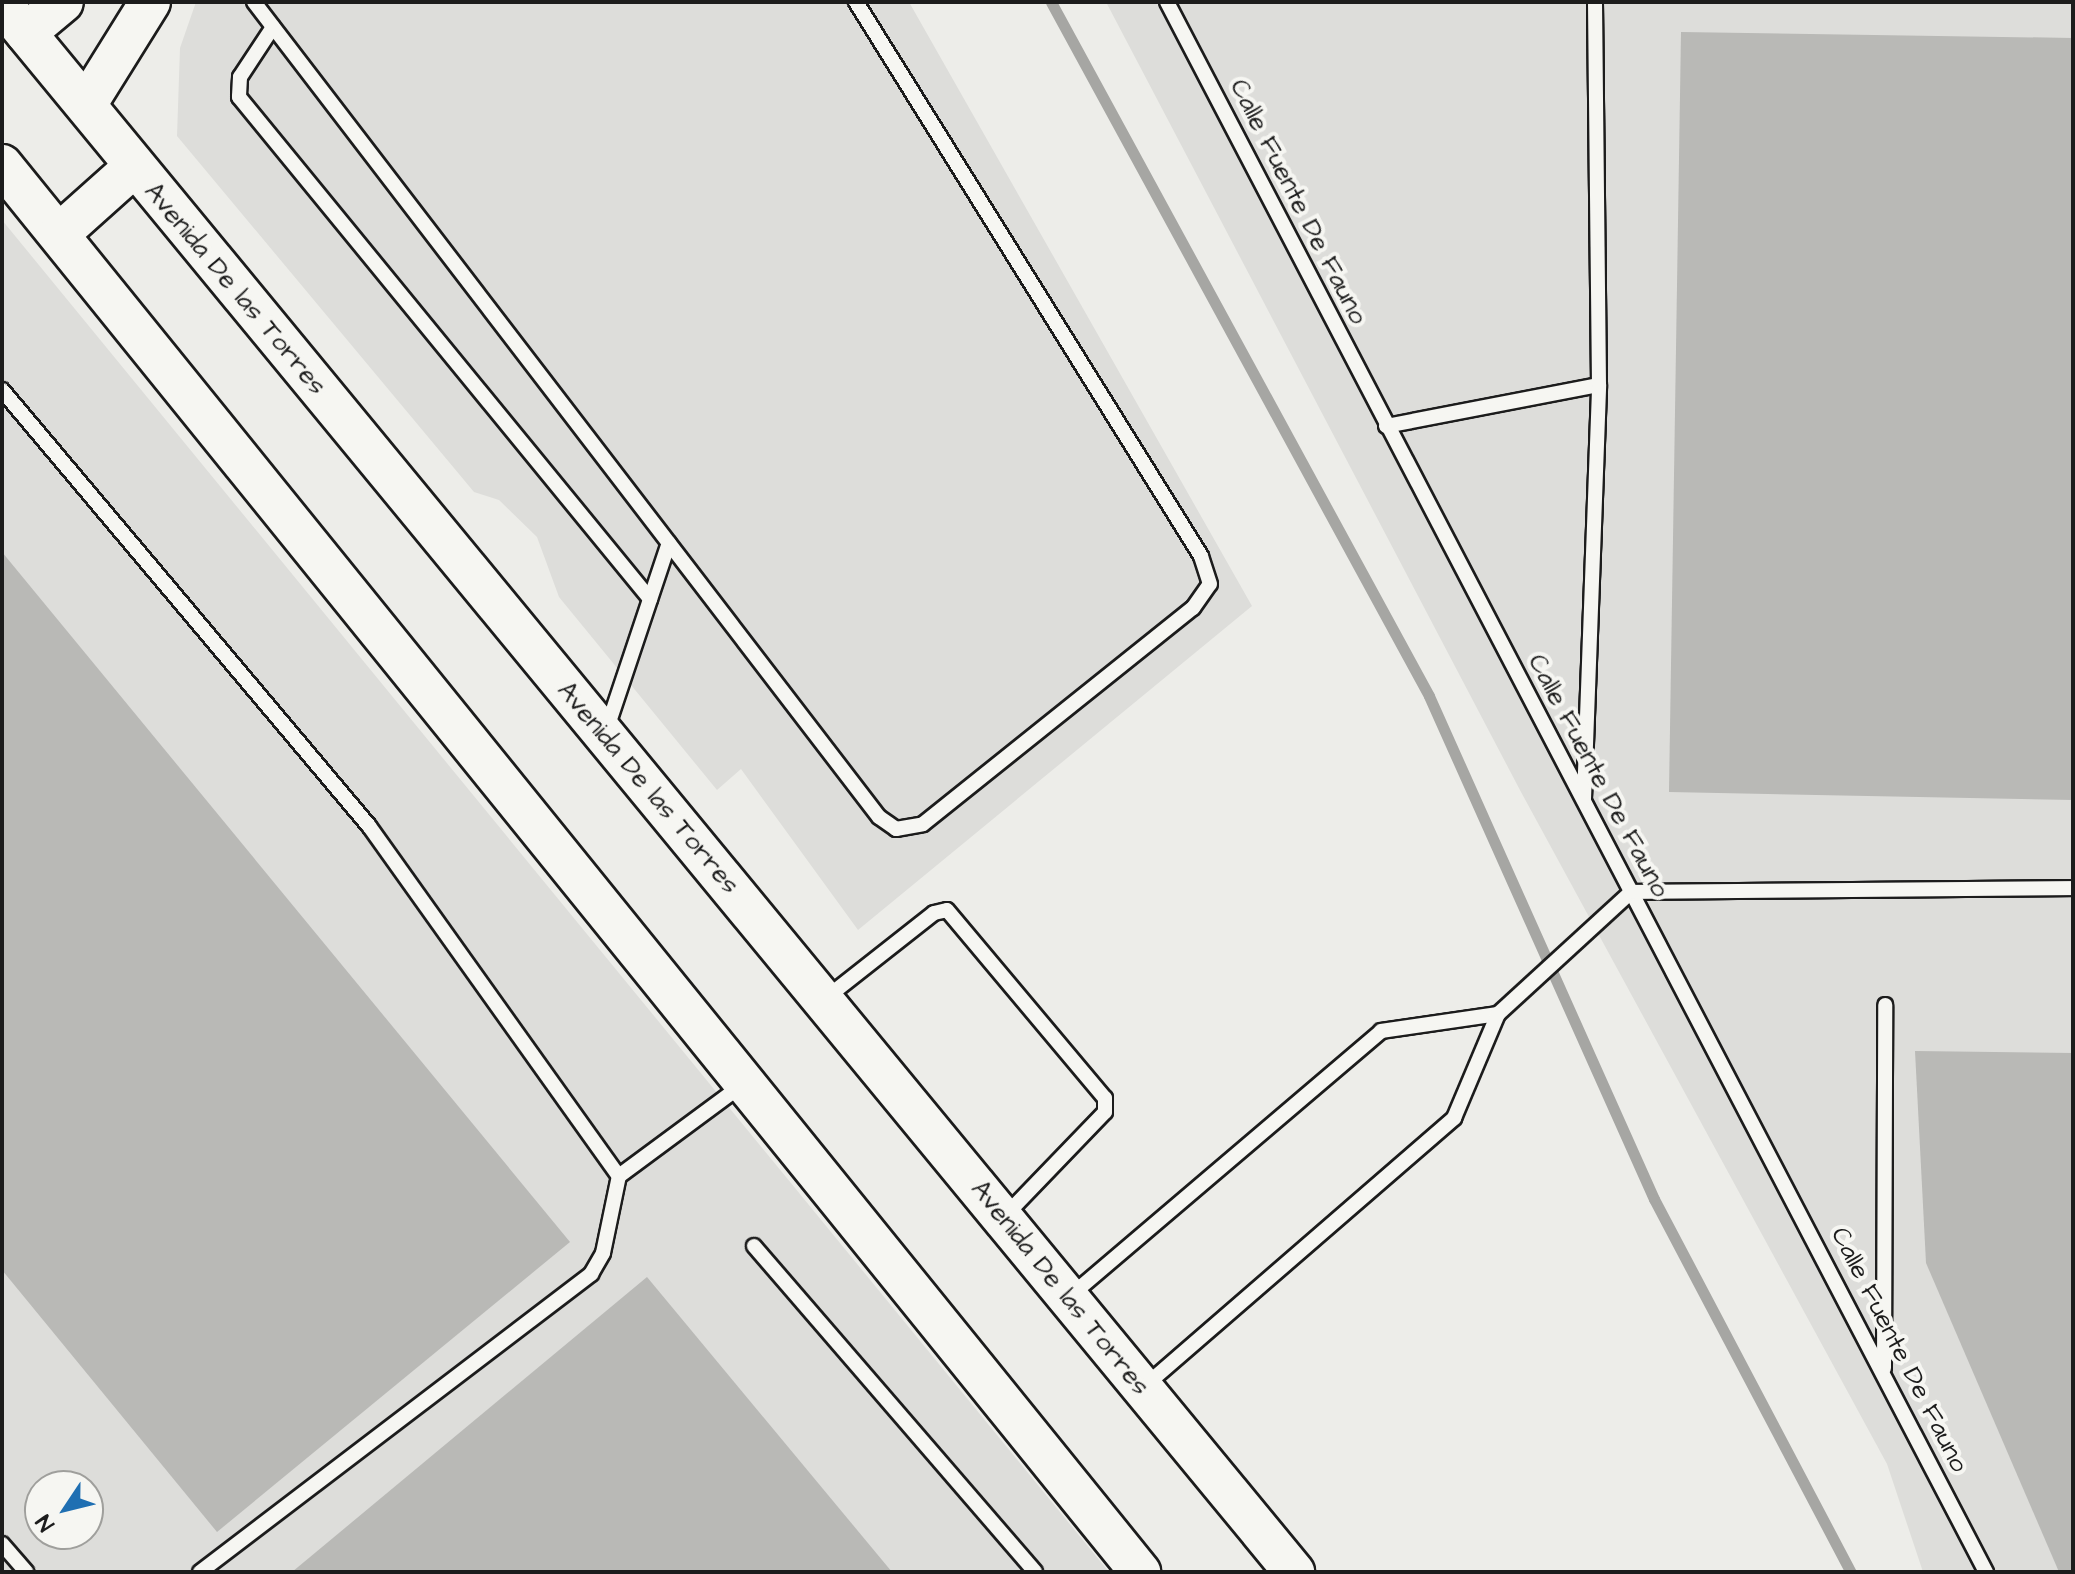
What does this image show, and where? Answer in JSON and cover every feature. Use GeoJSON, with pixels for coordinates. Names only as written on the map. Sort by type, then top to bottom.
{"type":"FeatureCollection","features":[{"type":"Feature","properties":{"kind":"main road"},"geometry":{"type":"LineString","coordinates":[[14,19],[63,2]]}},
{"type":"Feature","properties":{"kind":"main road"},"geometry":{"type":"LineString","coordinates":[[86,105],[150,2]]}},
{"type":"Feature","properties":{"kind":"main road","name":"Avenida De las Torres"},"geometry":{"type":"LineString","coordinates":[[14,19],[1294,1572]]}},
{"type":"Feature","properties":{"kind":"main road"},"geometry":{"type":"LineString","coordinates":[[2,165],[1140,1572]]}},
{"type":"Feature","properties":{"kind":"main road"},"geometry":{"type":"LineString","coordinates":[[59,234],[134,167]]}},
{"type":"Feature","properties":{"kind":"lane"},"geometry":{"type":"LineString","coordinates":[[254,2],[879,817],[896,829],[923,824],[1193,608],[1210,584],[1201,556],[856,2]]}},
{"type":"Feature","properties":{"kind":"lane","name":"Calle Fuente De Fauno"},"geometry":{"type":"LineString","coordinates":[[1167,2],[1986,1572]]}},
{"type":"Feature","properties":{"kind":"lane"},"geometry":{"type":"LineString","coordinates":[[1584,800],[1599,385],[1595,2]]}},
{"type":"Feature","properties":{"kind":"lane"},"geometry":{"type":"LineString","coordinates":[[273,27],[240,77],[239,97],[650,599]]}},
{"type":"Feature","properties":{"kind":"lane"},"geometry":{"type":"LineString","coordinates":[[1386,426],[1599,385]]}},
{"type":"Feature","properties":{"kind":"lane"},"geometry":{"type":"LineString","coordinates":[[2,390],[369,826],[619,1176]]}},
{"type":"Feature","properties":{"kind":"lane"},"geometry":{"type":"LineString","coordinates":[[604,736],[669,543]]}},
{"type":"Feature","properties":{"kind":"lane"},"geometry":{"type":"LineString","coordinates":[[1068,1298],[1381,1031],[1498,1014],[1591,937],[1631,892],[2073,888]]}},
{"type":"Feature","properties":{"kind":"lane"},"geometry":{"type":"LineString","coordinates":[[823,1000],[934,913],[958,917],[1108,1106],[1003,1218]]}},
{"type":"Feature","properties":{"kind":"lane"},"geometry":{"type":"LineString","coordinates":[[1884,1373],[1885,1005]]}},
{"type":"Feature","properties":{"kind":"lane"},"geometry":{"type":"LineString","coordinates":[[1142,1388],[1454,1118],[1498,1014]]}},
{"type":"Feature","properties":{"kind":"lane"},"geometry":{"type":"LineString","coordinates":[[200,1572],[591,1274],[603,1253],[619,1176],[743,1084]]}},
{"type":"Feature","properties":{"kind":"lane"},"geometry":{"type":"LineString","coordinates":[[754,1246],[1035,1572]]}},
{"type":"Feature","properties":{"kind":"lane"},"geometry":{"type":"LineString","coordinates":[[2,1544],[26,1572]]}},
{"type":"Feature","properties":{"kind":"shaded area"},"geometry":{"type":"Polygon","coordinates":[[[196,2],[909,2],[1252,606],[858,930],[741,769],[717,790],[559,597],[537,537],[499,500],[474,492],[177,136],[180,48],[196,2]]]}},
{"type":"Feature","properties":{"kind":"shaded area"},"geometry":{"type":"Polygon","coordinates":[[[1106,2],[2073,2],[2073,1572],[1923,1572],[1887,1464],[1521,792],[1106,2]]]}},
{"type":"Feature","properties":{"kind":"shaded area"},"geometry":{"type":"Polygon","coordinates":[[[2,220],[1109,1572],[2,1572],[2,220]]]}},
{"type":"Feature","properties":{"kind":"building"},"geometry":{"type":"Polygon","coordinates":[[[1681,32],[2073,38],[2073,800],[1669,792],[1681,32]]]}},
{"type":"Feature","properties":{"kind":"building"},"geometry":{"type":"Polygon","coordinates":[[[2,552],[570,1242],[217,1532],[2,1270],[2,552]]]}},
{"type":"Feature","properties":{"kind":"building"},"geometry":{"type":"Polygon","coordinates":[[[1915,1051],[2073,1053],[2073,1572],[2059,1572],[1926,1263],[1915,1051]]]}},
{"type":"Feature","properties":{"kind":"building"},"geometry":{"type":"Polygon","coordinates":[[[647,1277],[892,1572],[292,1572],[647,1277]]]}},
{"type":"Feature","properties":{"kind":"waterway"},"geometry":{"type":"LineString","coordinates":[[1051,2],[1429,696],[1654,1199],[1851,1572]]}}]}
